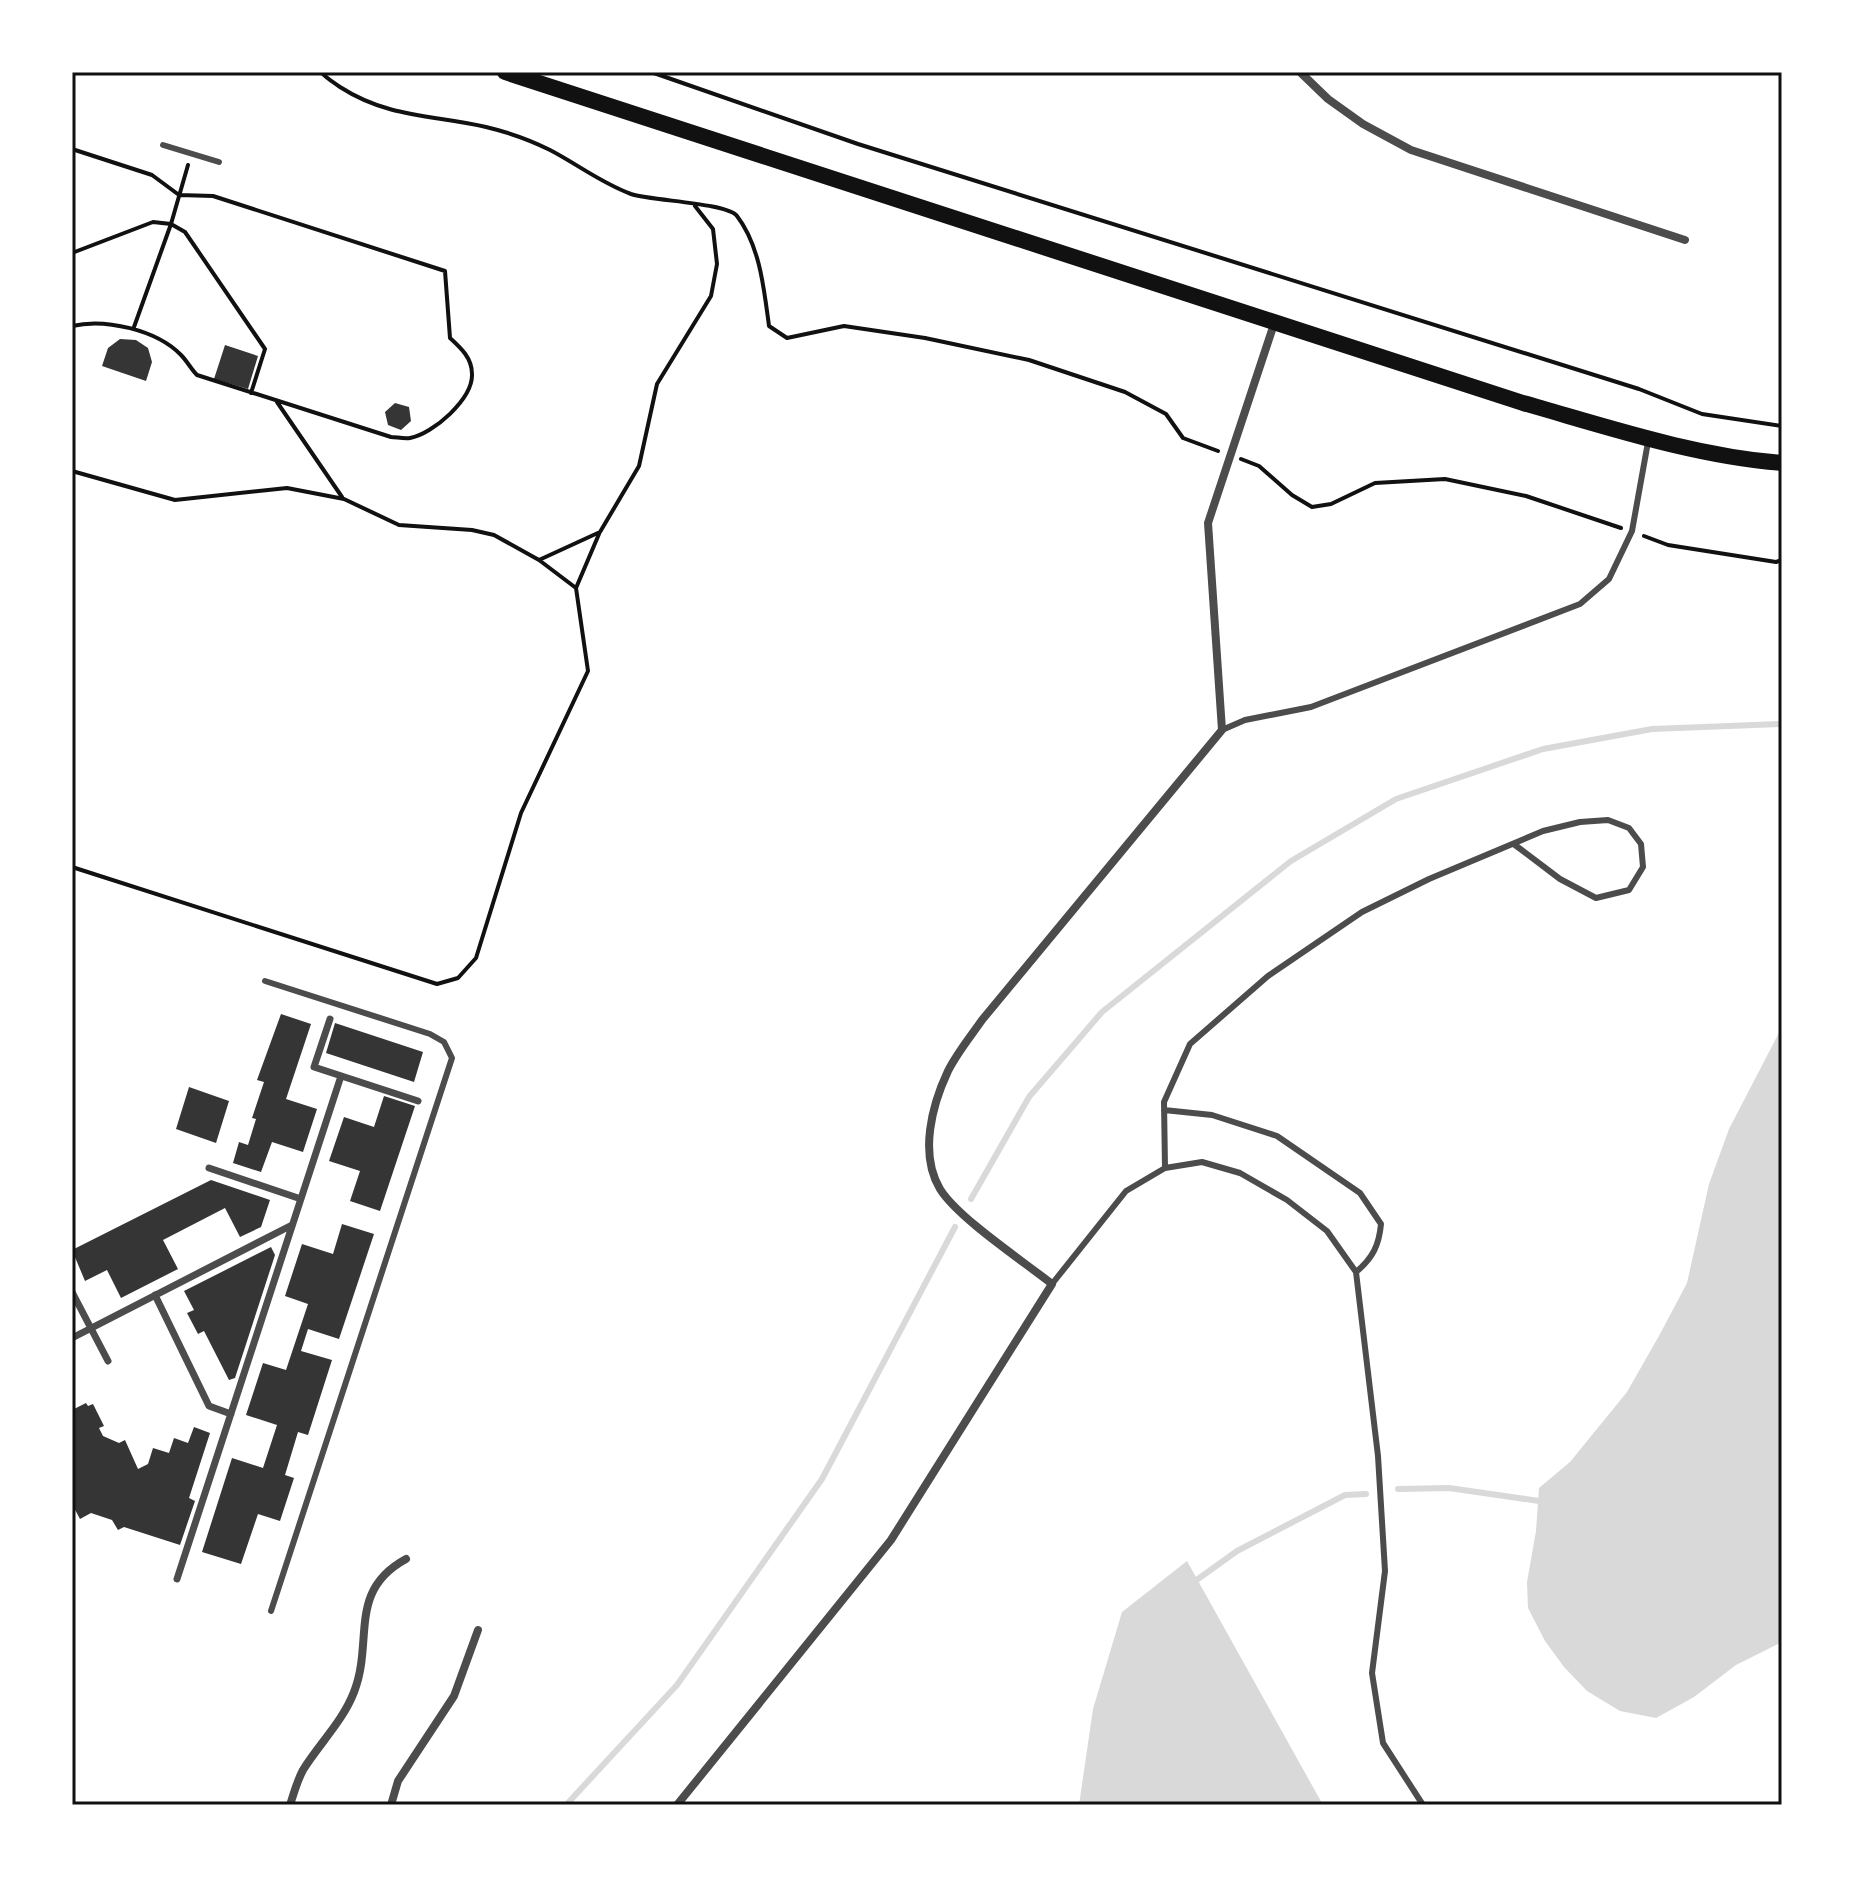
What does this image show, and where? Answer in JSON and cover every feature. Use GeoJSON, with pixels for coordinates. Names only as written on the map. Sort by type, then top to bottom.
{"type":"FeatureCollection","features":[{"type":"Feature","properties":{"kind":"main road"},"geometry":{"type":"LineString","coordinates":[[505,72],[1523,403],[1649,438],[1746,460],[1782,463]]}},
{"type":"Feature","properties":{"kind":"street"},"geometry":{"type":"LineString","coordinates":[[1300,72],[1328,99],[1363,124],[1411,150],[1685,240]]}},
{"type":"Feature","properties":{"kind":"street"},"geometry":{"type":"LineString","coordinates":[[677,1805],[891,1540],[1052,1284],[966,1217],[940,1189],[929,1157],[933,1116],[949,1070],[982,1020],[1222,730],[1208,523],[1274,324]]}},
{"type":"Feature","properties":{"kind":"street"},"geometry":{"type":"LineString","coordinates":[[330,1019],[314,1067],[418,1101]]}},
{"type":"Feature","properties":{"kind":"street"},"geometry":{"type":"LineString","coordinates":[[177,1579],[341,1076]]}},
{"type":"Feature","properties":{"kind":"street"},"geometry":{"type":"LineString","coordinates":[[209,1168],[301,1199]]}},
{"type":"Feature","properties":{"kind":"street"},"geometry":{"type":"LineString","coordinates":[[72,1338],[292,1225]]}},
{"type":"Feature","properties":{"kind":"street"},"geometry":{"type":"LineString","coordinates":[[72,1292],[108,1361]]}},
{"type":"Feature","properties":{"kind":"street"},"geometry":{"type":"LineString","coordinates":[[155,1295],[209,1406],[231,1414]]}},
{"type":"Feature","properties":{"kind":"street"},"geometry":{"type":"LineString","coordinates":[[290,1805],[303,1771],[355,1691],[368,1600],[386,1573],[406,1559]]}},
{"type":"Feature","properties":{"kind":"street"},"geometry":{"type":"LineString","coordinates":[[391,1805],[398,1781],[454,1696],[478,1630]]}},
{"type":"Feature","properties":{"kind":"lane"},"geometry":{"type":"LineString","coordinates":[[163,145],[219,162]]}},
{"type":"Feature","properties":{"kind":"lane"},"geometry":{"type":"LineString","coordinates":[[1222,730],[1245,720],[1311,707],[1580,604],[1609,579],[1632,531],[1649,438]]}},
{"type":"Feature","properties":{"kind":"lane"},"geometry":{"type":"LineString","coordinates":[[1165,1168],[1164,1102],[1190,1044],[1268,976],[1362,912],[1429,879],[1543,831],[1580,822],[1608,820],[1629,828],[1641,844],[1643,867],[1629,890],[1596,898],[1560,879],[1515,845]]}},
{"type":"Feature","properties":{"kind":"lane"},"geometry":{"type":"LineString","coordinates":[[265,981],[430,1034],[444,1042],[452,1058],[271,1611]]}},
{"type":"Feature","properties":{"kind":"lane"},"geometry":{"type":"LineString","coordinates":[[1164,1110],[1212,1115],[1277,1136],[1360,1193],[1381,1224],[1379,1244],[1367,1263],[1356,1272]]}},
{"type":"Feature","properties":{"kind":"lane"},"geometry":{"type":"LineString","coordinates":[[1052,1284],[1126,1191],[1165,1168],[1202,1162],[1240,1173],[1287,1200],[1327,1231],[1356,1272],[1378,1456],[1385,1571],[1372,1673],[1383,1743],[1423,1805]]}},
{"type":"Feature","properties":{"kind":"path"},"geometry":{"type":"LineString","coordinates":[[321,72],[353,95],[384,109],[487,127],[548,149],[596,178],[630,193],[657,201],[725,207],[736,214],[754,247],[769,326],[787,338],[844,326],[925,338],[1029,360],[1125,392],[1166,414],[1183,438],[1259,466],[1292,495],[1312,507],[1331,504],[1375,483],[1445,479],[1526,496],[1668,545],[1776,562],[1782,560]]}},
{"type":"Feature","properties":{"kind":"path"},"geometry":{"type":"LineString","coordinates":[[651,72],[858,144],[1639,389],[1702,414],[1782,426]]}},
{"type":"Feature","properties":{"kind":"path"},"geometry":{"type":"LineString","coordinates":[[72,149],[152,175],[179,195],[213,196],[445,271],[450,338],[466,352],[472,374],[467,394],[452,413],[410,438],[391,437],[197,375],[179,352],[134,327],[89,322],[72,326]]}},
{"type":"Feature","properties":{"kind":"path"},"geometry":{"type":"LineString","coordinates":[[134,327],[171,224],[191,155]]}},
{"type":"Feature","properties":{"kind":"path"},"geometry":{"type":"LineString","coordinates":[[72,867],[437,984],[458,978],[476,958],[521,813],[588,671],[576,588],[600,532],[639,466],[657,384],[711,296],[717,264],[713,229],[694,204]]}},
{"type":"Feature","properties":{"kind":"path"},"geometry":{"type":"LineString","coordinates":[[72,253],[153,222],[171,224],[185,232],[265,349],[251,393]]}},
{"type":"Feature","properties":{"kind":"path"},"geometry":{"type":"LineString","coordinates":[[275,400],[344,499]]}},
{"type":"Feature","properties":{"kind":"path"},"geometry":{"type":"LineString","coordinates":[[72,471],[175,500],[287,488],[344,499],[399,525],[472,530],[494,535],[539,560],[576,588]]}},
{"type":"Feature","properties":{"kind":"path"},"geometry":{"type":"LineString","coordinates":[[539,560],[600,532]]}},
{"type":"Feature","properties":{"kind":"shaded area"},"geometry":{"type":"Polygon","coordinates":[[[1782,1027],[1782,1642],[1736,1665],[1694,1697],[1656,1718],[1620,1711],[1587,1691],[1564,1667],[1545,1641],[1528,1608],[1527,1582],[1536,1531],[1539,1488],[1570,1462],[1627,1392],[1687,1283],[1709,1184],[1729,1129],[1782,1027]]]}},
{"type":"Feature","properties":{"kind":"shaded area"},"geometry":{"type":"Polygon","coordinates":[[[1187,1561],[1323,1805],[1079,1805],[1093,1709],[1122,1612],[1187,1561]]]}},
{"type":"Feature","properties":{"kind":"building"},"geometry":{"type":"Polygon","coordinates":[[[120,339],[136,340],[148,348],[152,362],[146,381],[102,366],[108,348],[120,339]]]}},
{"type":"Feature","properties":{"kind":"building"},"geometry":{"type":"Polygon","coordinates":[[[225,345],[258,356],[248,389],[214,379],[225,345]]]}},
{"type":"Feature","properties":{"kind":"building"},"geometry":{"type":"Polygon","coordinates":[[[395,403],[409,407],[411,421],[401,430],[388,425],[385,412],[395,403]]]}},
{"type":"Feature","properties":{"kind":"building"},"geometry":{"type":"Polygon","coordinates":[[[281,1014],[311,1024],[286,1099],[317,1109],[303,1152],[272,1142],[261,1172],[233,1163],[239,1142],[248,1145],[256,1119],[252,1118],[264,1082],[257,1080],[281,1014]]]}},
{"type":"Feature","properties":{"kind":"building"},"geometry":{"type":"Polygon","coordinates":[[[335,1023],[423,1052],[414,1082],[326,1053],[335,1023]]]}},
{"type":"Feature","properties":{"kind":"building"},"geometry":{"type":"Polygon","coordinates":[[[189,1087],[229,1101],[216,1143],[176,1129],[189,1087]]]}},
{"type":"Feature","properties":{"kind":"building"},"geometry":{"type":"Polygon","coordinates":[[[384,1096],[415,1106],[380,1211],[350,1201],[360,1171],[329,1161],[344,1117],[374,1127],[384,1096]]]}},
{"type":"Feature","properties":{"kind":"building"},"geometry":{"type":"Polygon","coordinates":[[[211,1180],[270,1200],[261,1227],[240,1237],[225,1208],[163,1240],[178,1269],[121,1298],[107,1270],[85,1281],[72,1250],[211,1180]]]}},
{"type":"Feature","properties":{"kind":"building"},"geometry":{"type":"Polygon","coordinates":[[[342,1224],[374,1234],[339,1339],[308,1329],[301,1351],[332,1360],[308,1435],[298,1432],[285,1475],[294,1478],[280,1521],[258,1514],[241,1564],[202,1552],[232,1458],[263,1468],[277,1425],[246,1415],[263,1363],[286,1370],[308,1304],[285,1296],[302,1244],[333,1254],[342,1224]]]}},
{"type":"Feature","properties":{"kind":"building"},"geometry":{"type":"Polygon","coordinates":[[[271,1247],[275,1255],[235,1378],[229,1380],[204,1331],[198,1334],[187,1313],[194,1310],[184,1291],[271,1247]]]}},
{"type":"Feature","properties":{"kind":"building"},"geometry":{"type":"Polygon","coordinates":[[[86,1403],[88,1406],[93,1404],[104,1426],[99,1428],[103,1436],[119,1443],[125,1440],[138,1469],[148,1464],[153,1448],[169,1453],[174,1438],[188,1443],[194,1427],[210,1433],[189,1498],[195,1501],[180,1545],[124,1527],[118,1530],[112,1520],[91,1513],[80,1519],[72,1504],[72,1410],[86,1403]]]}},
{"type":"Feature","properties":{"kind":"waterway"},"geometry":{"type":"LineString","coordinates":[[971,1199],[1029,1097],[1102,1012],[1291,861],[1396,799],[1543,749],[1652,729],[1782,724]]}},
{"type":"Feature","properties":{"kind":"waterway"},"geometry":{"type":"LineString","coordinates":[[566,1805],[677,1685],[822,1479],[955,1227]]}},
{"type":"Feature","properties":{"kind":"waterway"},"geometry":{"type":"LineString","coordinates":[[1398,1489],[1449,1488],[1539,1501]]}},
{"type":"Feature","properties":{"kind":"waterway"},"geometry":{"type":"LineString","coordinates":[[1198,1579],[1237,1551],[1345,1495],[1366,1494]]}}]}
